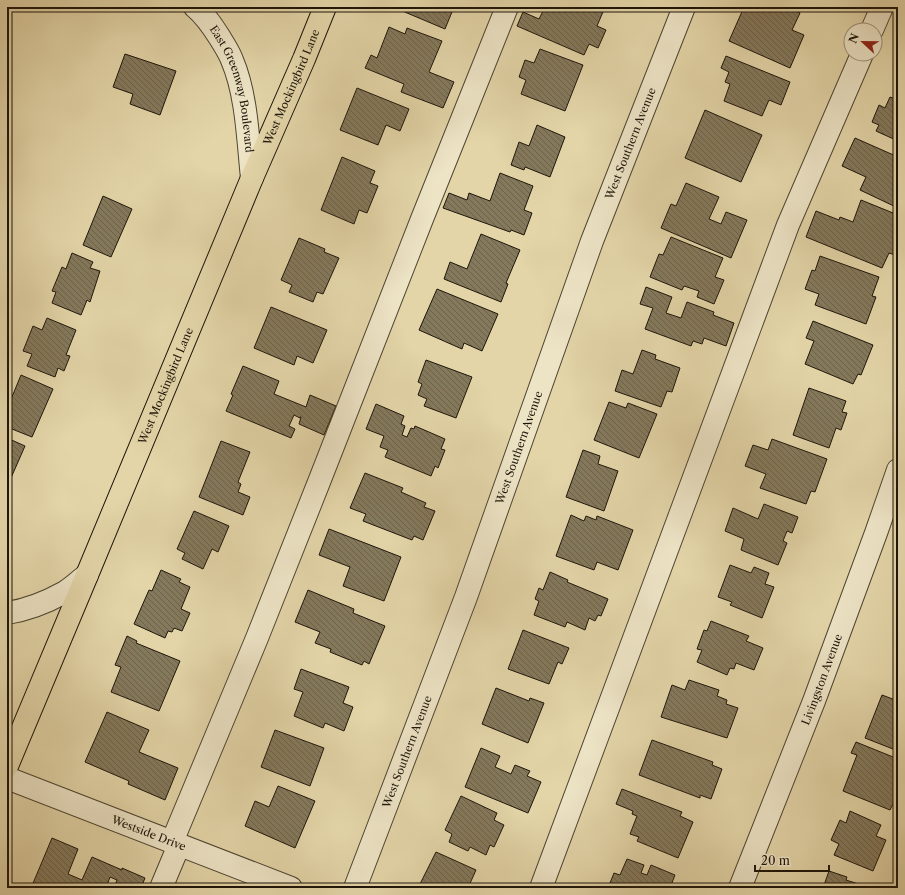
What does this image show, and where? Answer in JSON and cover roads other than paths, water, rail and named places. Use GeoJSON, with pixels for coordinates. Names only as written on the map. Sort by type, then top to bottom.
{"type":"FeatureCollection","features":[{"type":"Feature","properties":{"kind":"main road","name":"West Mockingbird Lane"},"geometry":{"type":"LineString","coordinates":[[7,766],[252,178],[325,7]]}},
{"type":"Feature","properties":{"kind":"street","name":"East Greenway Boulevard"},"geometry":{"type":"LineString","coordinates":[[195,7],[204,14],[232,59],[242,90],[252,178]]}},
{"type":"Feature","properties":{"kind":"street"},"geometry":{"type":"LineString","coordinates":[[161,888],[176,844],[419,226],[507,7]]}},
{"type":"Feature","properties":{"kind":"street","name":"West Southern Avenue"},"geometry":{"type":"LineString","coordinates":[[356,888],[466,597],[592,241],[684,7]]}},
{"type":"Feature","properties":{"kind":"street"},"geometry":{"type":"LineString","coordinates":[[875,22],[882,7]]}},
{"type":"Feature","properties":{"kind":"street"},"geometry":{"type":"LineString","coordinates":[[541,888],[788,225],[859,62]]}},
{"type":"Feature","properties":{"kind":"street","name":"Livingston Avenue"},"geometry":{"type":"LineString","coordinates":[[740,888],[814,701],[898,470]]}},
{"type":"Feature","properties":{"kind":"street"},"geometry":{"type":"LineString","coordinates":[[7,614],[42,603],[65,591],[87,575]]}},
{"type":"Feature","properties":{"kind":"street","name":"Westside Drive"},"geometry":{"type":"LineString","coordinates":[[7,778],[291,888]]}}]}
